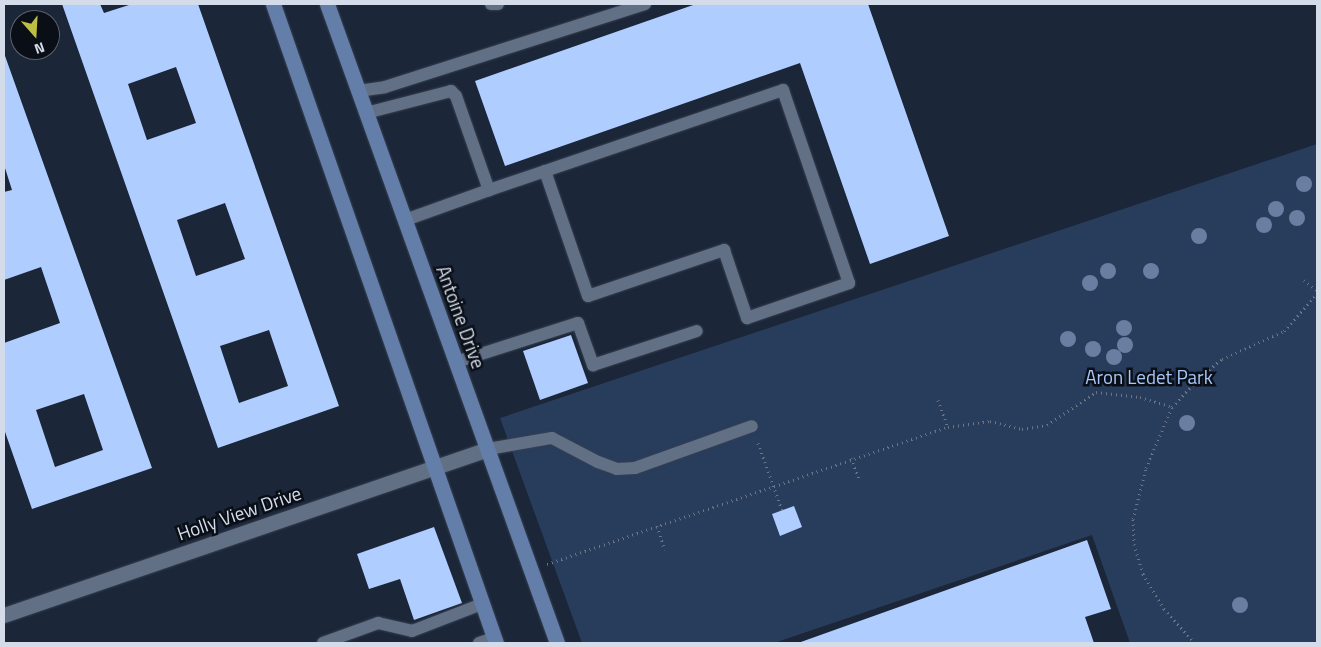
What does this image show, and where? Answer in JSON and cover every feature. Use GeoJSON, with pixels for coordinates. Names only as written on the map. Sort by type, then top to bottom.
{"type":"FeatureCollection","features":[{"type":"Feature","properties":{"kind":"main road"},"geometry":{"type":"LineString","coordinates":[[273,4],[432,466],[495,640]]}},
{"type":"Feature","properties":{"kind":"main road","name":"Antoine Drive"},"geometry":{"type":"LineString","coordinates":[[327,4],[557,643]]}},
{"type":"Feature","properties":{"kind":"street","name":"Holly View Drive"},"geometry":{"type":"LineString","coordinates":[[4,616],[432,466],[488,449]]}},
{"type":"Feature","properties":{"kind":"lane"},"geometry":{"type":"LineString","coordinates":[[491,4],[498,4]]}},
{"type":"Feature","properties":{"kind":"lane"},"geometry":{"type":"LineString","coordinates":[[358,91],[385,87],[645,4]]}},
{"type":"Feature","properties":{"kind":"lane"},"geometry":{"type":"LineString","coordinates":[[405,220],[489,190],[783,90],[849,283],[747,318],[724,250],[588,296],[546,171]]}},
{"type":"Feature","properties":{"kind":"lane"},"geometry":{"type":"LineString","coordinates":[[366,113],[404,107],[451,91],[489,190]]}},
{"type":"Feature","properties":{"kind":"lane"},"geometry":{"type":"LineString","coordinates":[[456,362],[578,322],[593,365],[697,331]]}},
{"type":"Feature","properties":{"kind":"lane"},"geometry":{"type":"LineString","coordinates":[[488,449],[552,438],[598,462],[617,469],[635,468],[752,426]]}},
{"type":"Feature","properties":{"kind":"lane"},"geometry":{"type":"LineString","coordinates":[[322,643],[378,623],[412,631],[482,604]]}},
{"type":"Feature","properties":{"kind":"lane"},"geometry":{"type":"LineString","coordinates":[[479,643],[495,640]]}},
{"type":"Feature","properties":{"kind":"path"},"geometry":{"type":"LineString","coordinates":[[1304,280],[1317,290]]}},
{"type":"Feature","properties":{"kind":"path"},"geometry":{"type":"LineString","coordinates":[[1195,643],[1164,609],[1143,574],[1134,545],[1133,519],[1146,468],[1172,407],[1222,359],[1284,331],[1317,294]]}},
{"type":"Feature","properties":{"kind":"path"},"geometry":{"type":"LineString","coordinates":[[531,569],[851,458],[948,427],[990,421],[1022,429],[1047,425],[1096,392],[1140,397],[1172,407]]}},
{"type":"Feature","properties":{"kind":"path"},"geometry":{"type":"LineString","coordinates":[[938,400],[948,427]]}},
{"type":"Feature","properties":{"kind":"path"},"geometry":{"type":"LineString","coordinates":[[752,426],[782,510]]}},
{"type":"Feature","properties":{"kind":"path"},"geometry":{"type":"LineString","coordinates":[[851,458],[859,479]]}},
{"type":"Feature","properties":{"kind":"path"},"geometry":{"type":"LineString","coordinates":[[657,526],[665,550]]}},
{"type":"Feature","properties":{"kind":"green space","name":"Aron Ledet Park"},"geometry":{"type":"Polygon","coordinates":[[[1317,144],[1317,643],[1130,643],[1092,535],[774,643],[582,643],[500,418],[1317,144]]]}},
{"type":"Feature","properties":{"kind":"building"},"geometry":{"type":"Polygon","coordinates":[[[62,4],[100,4],[104,13],[132,4],[198,4],[339,406],[218,448],[62,4]],[[176,67],[128,84],[147,140],[196,123],[176,67]],[[225,203],[177,220],[196,276],[245,259],[225,203]],[[269,330],[220,346],[239,403],[288,386],[269,330]]]}},
{"type":"Feature","properties":{"kind":"building"},"geometry":{"type":"Polygon","coordinates":[[[696,4],[868,4],[949,236],[870,264],[800,63],[505,166],[475,81],[696,4]]]}},
{"type":"Feature","properties":{"kind":"building"},"geometry":{"type":"Polygon","coordinates":[[[4,53],[152,468],[32,509],[4,429],[4,343],[60,323],[41,267],[4,280],[4,192],[12,190],[4,165],[4,53]],[[84,394],[36,410],[55,467],[103,450],[84,394]]]}},
{"type":"Feature","properties":{"kind":"building"},"geometry":{"type":"Polygon","coordinates":[[[571,335],[588,383],[540,400],[523,351],[571,335]]]}},
{"type":"Feature","properties":{"kind":"building"},"geometry":{"type":"Polygon","coordinates":[[[794,506],[802,527],[780,536],[772,514],[794,506]]]}},
{"type":"Feature","properties":{"kind":"building"},"geometry":{"type":"Polygon","coordinates":[[[434,527],[462,603],[414,620],[400,579],[369,589],[357,554],[434,527]]]}},
{"type":"Feature","properties":{"kind":"building"},"geometry":{"type":"Polygon","coordinates":[[[1087,540],[1111,609],[1085,617],[1094,643],[798,643],[1087,540]]]}}]}
